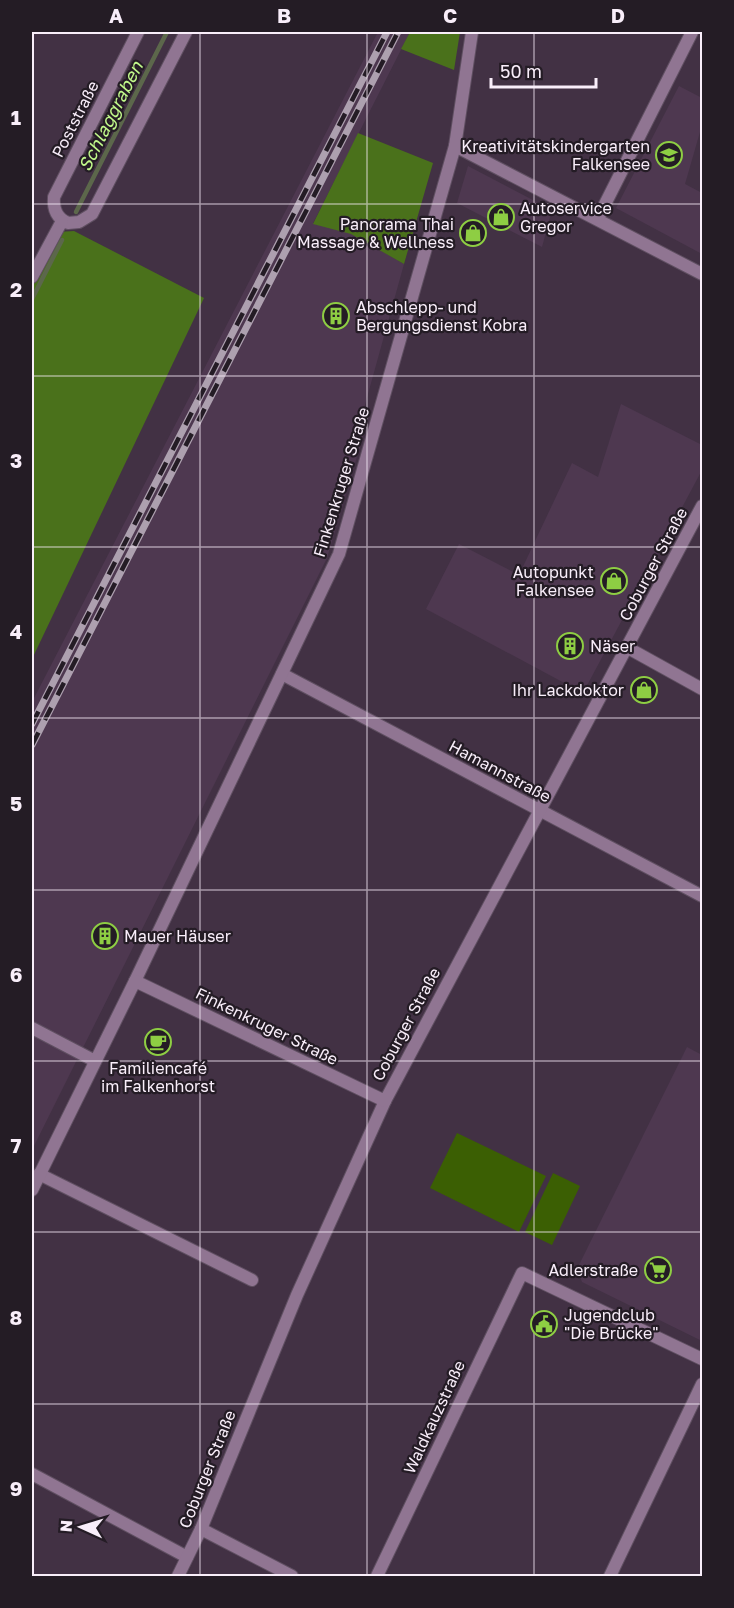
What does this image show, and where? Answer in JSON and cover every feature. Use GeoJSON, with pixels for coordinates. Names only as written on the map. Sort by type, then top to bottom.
{"type":"FeatureCollection","features":[{"type":"Feature","properties":{"kind":"street","name":"Poststraße"},"geometry":{"type":"LineString","coordinates":[[62,221],[53,205],[54,197],[138,32]]}},
{"type":"Feature","properties":{"kind":"street"},"geometry":{"type":"LineString","coordinates":[[32,277],[62,221],[80,222],[92,214],[186,32]]}},
{"type":"Feature","properties":{"kind":"street","name":"Finkenkruger Straße"},"geometry":{"type":"LineString","coordinates":[[32,1190],[135,981],[339,554],[455,146],[472,32]]}},
{"type":"Feature","properties":{"kind":"street"},"geometry":{"type":"LineString","coordinates":[[598,218],[692,32]]}},
{"type":"Feature","properties":{"kind":"street"},"geometry":{"type":"LineString","coordinates":[[455,146],[598,218],[702,274]]}},
{"type":"Feature","properties":{"kind":"street","name":"Coburger Straße"},"geometry":{"type":"LineString","coordinates":[[178,1576],[201,1529],[297,1295],[385,1101],[699,519],[702,506]]}},
{"type":"Feature","properties":{"kind":"street"},"geometry":{"type":"LineString","coordinates":[[628,648],[702,689]]}},
{"type":"Feature","properties":{"kind":"street","name":"Hamannstraße"},"geometry":{"type":"LineString","coordinates":[[282,674],[539,812],[702,896]]}},
{"type":"Feature","properties":{"kind":"street","name":"Finkenkruger Straße"},"geometry":{"type":"LineString","coordinates":[[135,981],[385,1101]]}},
{"type":"Feature","properties":{"kind":"street"},"geometry":{"type":"LineString","coordinates":[[32,1028],[95,1061]]}},
{"type":"Feature","properties":{"kind":"street"},"geometry":{"type":"LineString","coordinates":[[39,1174],[252,1280]]}},
{"type":"Feature","properties":{"kind":"street","name":"Waldkauzstraße"},"geometry":{"type":"LineString","coordinates":[[377,1576],[522,1273],[702,1359]]}},
{"type":"Feature","properties":{"kind":"street"},"geometry":{"type":"LineString","coordinates":[[610,1576],[702,1384]]}},
{"type":"Feature","properties":{"kind":"street"},"geometry":{"type":"LineString","coordinates":[[32,1474],[187,1557]]}},
{"type":"Feature","properties":{"kind":"street"},"geometry":{"type":"LineString","coordinates":[[201,1529],[292,1576]]}},
{"type":"Feature","properties":{"kind":"shaded area"},"geometry":{"type":"Polygon","coordinates":[[[378,32],[410,32],[313,223],[351,233],[404,264],[363,412],[369,416],[327,558],[32,1150],[32,702],[378,32]]]}},
{"type":"Feature","properties":{"kind":"shaded area","name":"Kreativitätskindergarten Falkensee"},"geometry":{"type":"Polygon","coordinates":[[[679,86],[702,98],[702,125],[685,184],[702,193],[702,254],[616,208],[679,86]]]}},
{"type":"Feature","properties":{"kind":"shaded area"},"geometry":{"type":"Polygon","coordinates":[[[468,166],[552,210],[542,247],[457,203],[468,166]]]}},
{"type":"Feature","properties":{"kind":"shaded area"},"geometry":{"type":"Polygon","coordinates":[[[621,404],[702,445],[702,470],[583,693],[426,609],[459,544],[519,575],[572,463],[598,477],[621,404]]]}},
{"type":"Feature","properties":{"kind":"shaded area"},"geometry":{"type":"Polygon","coordinates":[[[687,1047],[702,1055],[702,1341],[582,1282],[577,1269],[687,1047]]]}},
{"type":"Feature","properties":{"kind":"green space"},"geometry":{"type":"Polygon","coordinates":[[[410,32],[460,32],[454,70],[401,49],[410,32]]]}},
{"type":"Feature","properties":{"kind":"green space"},"geometry":{"type":"Polygon","coordinates":[[[358,133],[433,163],[404,264],[351,234],[313,224],[358,133]]]}},
{"type":"Feature","properties":{"kind":"green space"},"geometry":{"type":"Polygon","coordinates":[[[74,231],[204,298],[32,659],[32,283],[58,232],[74,231]]]}},
{"type":"Feature","properties":{"kind":"green space"},"geometry":{"type":"Polygon","coordinates":[[[457,1133],[546,1176],[519,1232],[430,1188],[457,1133]]]}},
{"type":"Feature","properties":{"kind":"green space"},"geometry":{"type":"Polygon","coordinates":[[[553,1173],[580,1186],[552,1245],[525,1232],[553,1173]]]}},
{"type":"Feature","properties":{"kind":"waterway","name":"Schlaggraben"},"geometry":{"type":"LineString","coordinates":[[76,212],[167,32]]}},
{"type":"Feature","properties":{"kind":"waterway","name":"Schlaggraben"},"geometry":{"type":"LineString","coordinates":[[32,299],[62,240]]}},
{"type":"Feature","properties":{"kind":"railway"},"geometry":{"type":"LineString","coordinates":[[32,724],[387,32]]}},
{"type":"Feature","properties":{"kind":"railway"},"geometry":{"type":"LineString","coordinates":[[32,745],[398,32]]}},
{"type":"Feature","properties":{"kind":"place","name":"Kreativitätskindergarten Falkensee"},"geometry":{"type":"Point","coordinates":[669,155]}},
{"type":"Feature","properties":{"kind":"place","name":"Autoservice Gregor"},"geometry":{"type":"Point","coordinates":[501,217]}},
{"type":"Feature","properties":{"kind":"place","name":"Panorama Thai Massage & Wellness"},"geometry":{"type":"Point","coordinates":[473,233]}},
{"type":"Feature","properties":{"kind":"place","name":"Abschlepp- und Bergungsdienst Kobra"},"geometry":{"type":"Point","coordinates":[336,316]}},
{"type":"Feature","properties":{"kind":"place","name":"Autopunkt Falkensee"},"geometry":{"type":"Point","coordinates":[614,581]}},
{"type":"Feature","properties":{"kind":"place","name":"Näser"},"geometry":{"type":"Point","coordinates":[570,646]}},
{"type":"Feature","properties":{"kind":"place","name":"Ihr Lackdoktor"},"geometry":{"type":"Point","coordinates":[644,690]}},
{"type":"Feature","properties":{"kind":"place","name":"Mauer Häuser"},"geometry":{"type":"Point","coordinates":[105,936]}},
{"type":"Feature","properties":{"kind":"place","name":"Familiencafé im Falkenhorst"},"geometry":{"type":"Point","coordinates":[158,1042]}},
{"type":"Feature","properties":{"kind":"place","name":"Adlerstraße"},"geometry":{"type":"Point","coordinates":[658,1270]}},
{"type":"Feature","properties":{"kind":"place","name":"Jugendclub \"Die Brücke\""},"geometry":{"type":"Point","coordinates":[544,1324]}}]}
